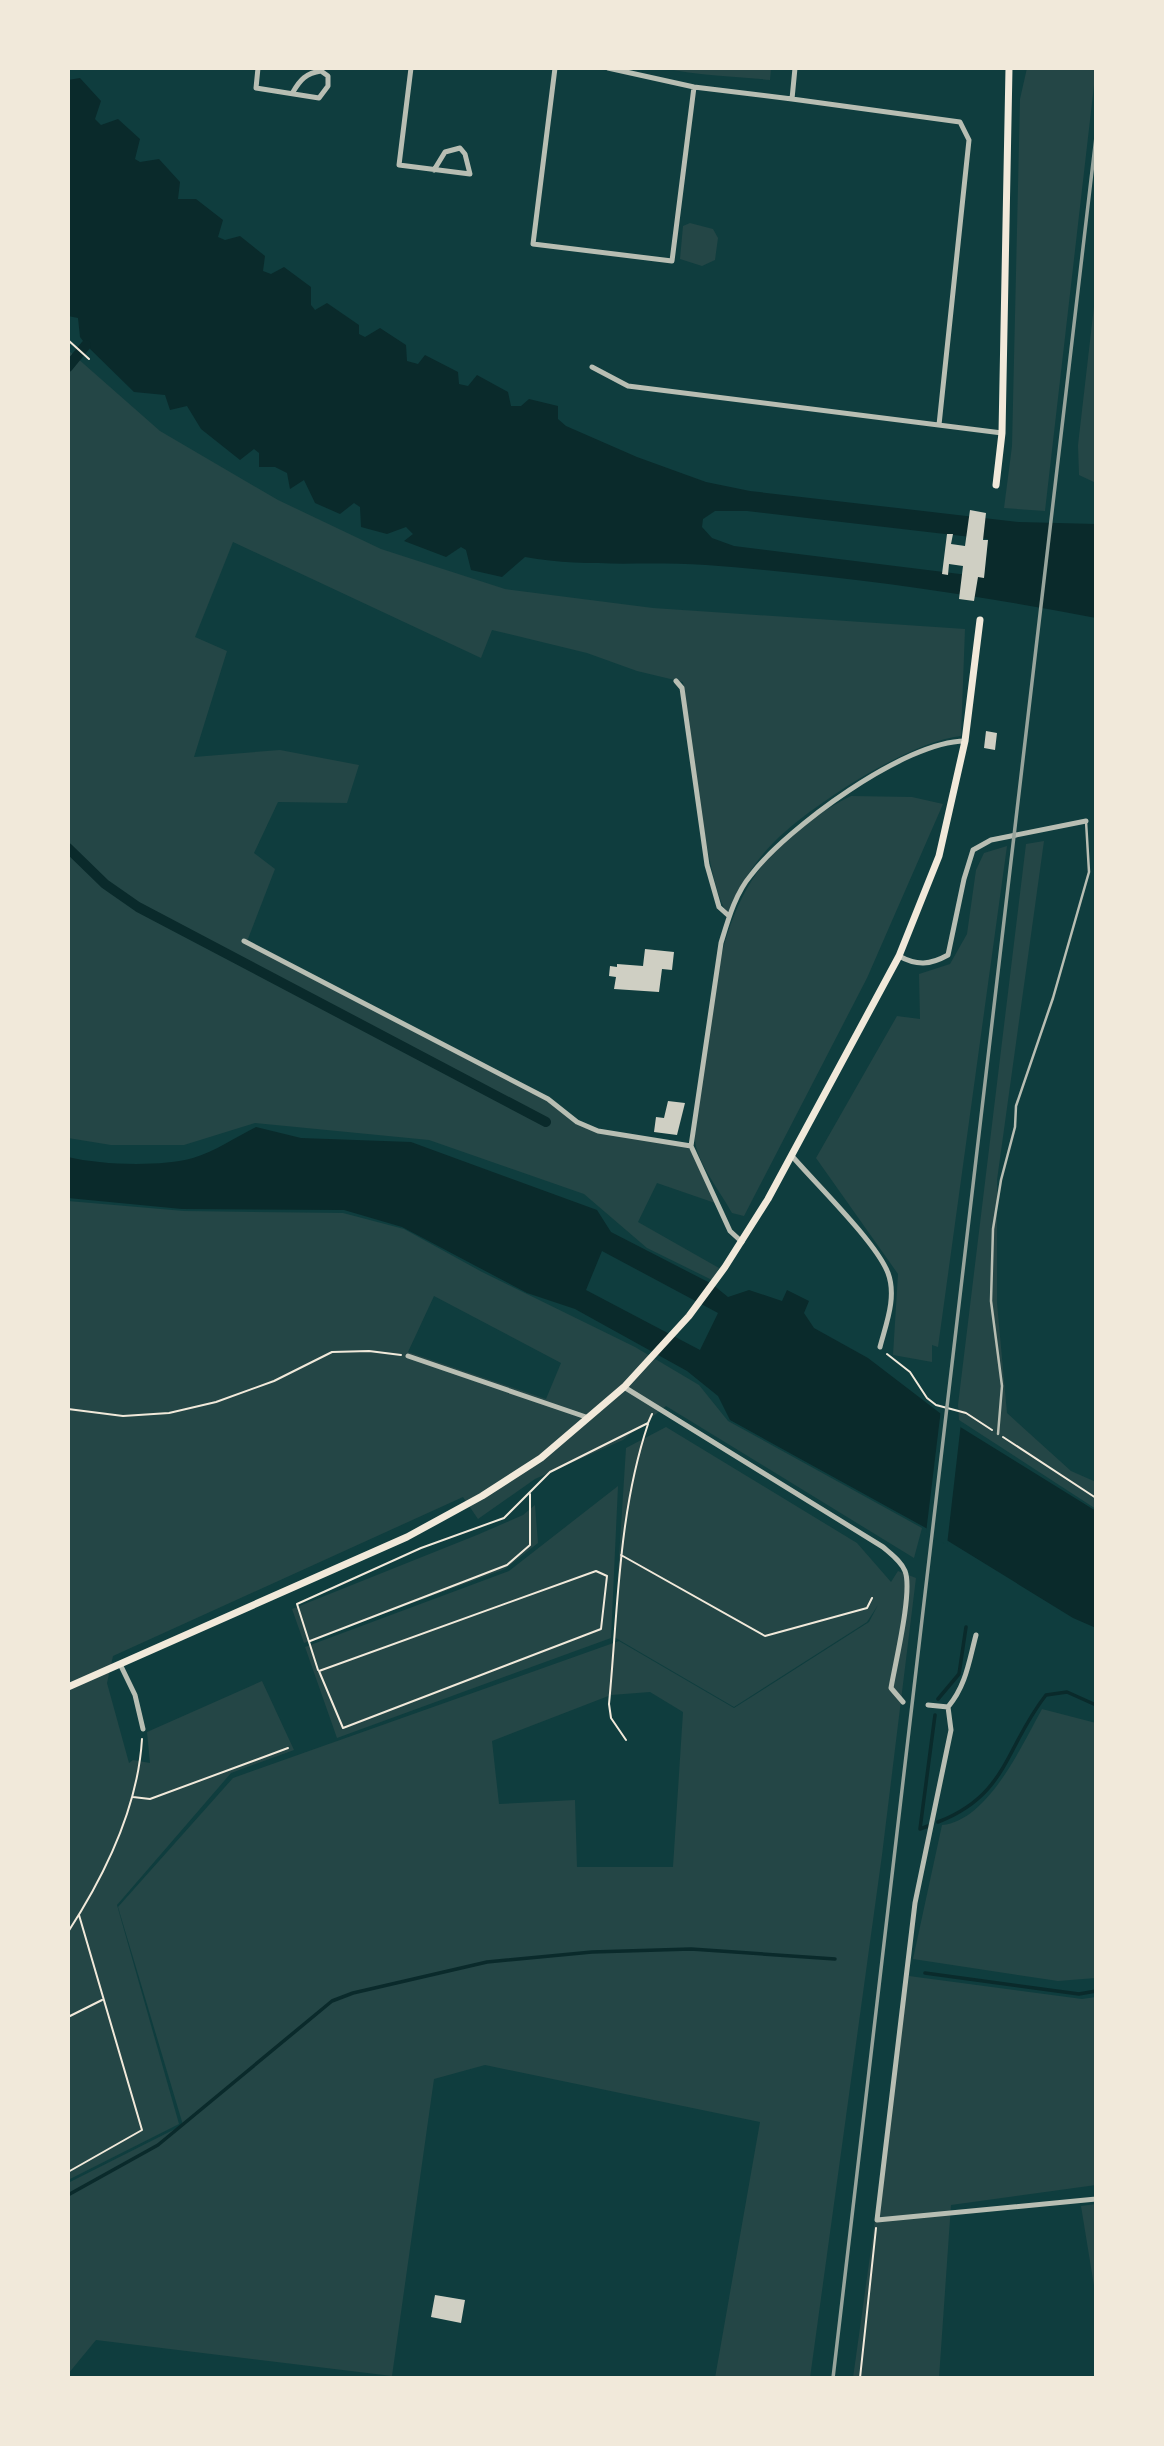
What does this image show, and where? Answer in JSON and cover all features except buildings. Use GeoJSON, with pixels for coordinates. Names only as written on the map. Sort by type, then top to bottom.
{"type":"FeatureCollection","features":[{"type":"Feature","properties":{"kind":"main road"},"geometry":{"type":"LineString","coordinates":[[996,485],[1002,433],[1009,68]]}},
{"type":"Feature","properties":{"kind":"main road"},"geometry":{"type":"LineString","coordinates":[[68,1687],[407,1537],[482,1496],[541,1458],[624,1387],[646,1363],[716,1279],[742,1242],[792,1156],[899,956],[939,856],[965,741],[980,620]]}},
{"type":"Feature","properties":{"kind":"street"},"geometry":{"type":"LineString","coordinates":[[258,68],[256,88],[292,92],[306,98],[319,98],[328,86],[328,76],[321,71],[311,72],[301,79],[292,92]]}},
{"type":"Feature","properties":{"kind":"street"},"geometry":{"type":"LineString","coordinates":[[411,68],[399,165],[434,170],[470,174],[466,154],[460,148],[444,152],[434,170]]}},
{"type":"Feature","properties":{"kind":"street"},"geometry":{"type":"LineString","coordinates":[[555,68],[533,244],[672,261],[694,87]]}},
{"type":"Feature","properties":{"kind":"street"},"geometry":{"type":"LineString","coordinates":[[608,68],[694,87],[960,122],[969,140],[939,425]]}},
{"type":"Feature","properties":{"kind":"street"},"geometry":{"type":"LineString","coordinates":[[792,99],[795,68]]}},
{"type":"Feature","properties":{"kind":"street"},"geometry":{"type":"LineString","coordinates":[[592,367],[628,386],[1002,433]]}},
{"type":"Feature","properties":{"kind":"street"},"geometry":{"type":"LineString","coordinates":[[676,681],[682,688],[707,865],[719,907],[729,916]]}},
{"type":"Feature","properties":{"kind":"street"},"geometry":{"type":"LineString","coordinates":[[742,1242],[730,1231],[691,1146],[721,943],[729,916],[750,876],[778,844],[826,807],[872,776],[925,749],[947,741],[965,741]]}},
{"type":"Feature","properties":{"kind":"street"},"geometry":{"type":"LineString","coordinates":[[899,956],[913,964],[933,963],[948,955],[973,850],[991,840],[1086,821]]}},
{"type":"Feature","properties":{"kind":"street"},"geometry":{"type":"LineString","coordinates":[[244,942],[548,1099],[577,1122],[598,1131],[691,1146]]}},
{"type":"Feature","properties":{"kind":"street"},"geometry":{"type":"LineString","coordinates":[[792,1156],[865,1239],[888,1274],[891,1305],[880,1347]]}},
{"type":"Feature","properties":{"kind":"street"},"geometry":{"type":"LineString","coordinates":[[408,1356],[586,1417]]}},
{"type":"Feature","properties":{"kind":"street"},"geometry":{"type":"LineString","coordinates":[[624,1387],[883,1546],[897,1559],[906,1572],[908,1589],[891,1688],[903,1702]]}},
{"type":"Feature","properties":{"kind":"street"},"geometry":{"type":"LineString","coordinates":[[976,1635],[964,1685],[948,1707],[951,1730],[915,1903],[903,1981],[877,2220],[1096,2199]]}},
{"type":"Feature","properties":{"kind":"street"},"geometry":{"type":"LineString","coordinates":[[120,1664],[135,1696],[143,1729]]}},
{"type":"Feature","properties":{"kind":"street"},"geometry":{"type":"LineString","coordinates":[[928,1705],[948,1707]]}},
{"type":"Feature","properties":{"kind":"lane"},"geometry":{"type":"LineString","coordinates":[[998,1434],[1002,1386],[991,1301],[993,1228],[1001,1180],[1015,1127],[1016,1106],[1065,959],[1089,872],[1086,821]]}},
{"type":"Feature","properties":{"kind":"path"},"geometry":{"type":"LineString","coordinates":[[68,340],[89,359]]}},
{"type":"Feature","properties":{"kind":"path"},"geometry":{"type":"LineString","coordinates":[[880,1347],[895,1363],[910,1372],[936,1405],[965,1413],[1096,1498]]}},
{"type":"Feature","properties":{"kind":"path"},"geometry":{"type":"LineString","coordinates":[[68,1409],[123,1416],[169,1413],[216,1402],[274,1381],[332,1352],[369,1351],[408,1356]]}},
{"type":"Feature","properties":{"kind":"path"},"geometry":{"type":"LineString","coordinates":[[626,1740],[611,1718],[609,1704],[621,1555],[635,1463],[656,1407]]}},
{"type":"Feature","properties":{"kind":"path"},"geometry":{"type":"LineString","coordinates":[[319,1671],[596,1571],[607,1576],[601,1629],[344,1728],[319,1671],[297,1604],[421,1548],[504,1518],[550,1472],[648,1423]]}},
{"type":"Feature","properties":{"kind":"path"},"geometry":{"type":"LineString","coordinates":[[309,1641],[506,1565],[530,1545],[530,1492]]}},
{"type":"Feature","properties":{"kind":"path"},"geometry":{"type":"LineString","coordinates":[[621,1555],[765,1636],[867,1608],[872,1598]]}},
{"type":"Feature","properties":{"kind":"path"},"geometry":{"type":"LineString","coordinates":[[68,1932],[113,1851],[141,1762],[143,1729]]}},
{"type":"Feature","properties":{"kind":"path"},"geometry":{"type":"LineString","coordinates":[[132,1797],[149,1799],[288,1748]]}},
{"type":"Feature","properties":{"kind":"path"},"geometry":{"type":"LineString","coordinates":[[68,2172],[142,2130],[79,1915]]}},
{"type":"Feature","properties":{"kind":"path"},"geometry":{"type":"LineString","coordinates":[[68,2017],[103,1999]]}},
{"type":"Feature","properties":{"kind":"path"},"geometry":{"type":"LineString","coordinates":[[860,2378],[877,2220]]}},
{"type":"Feature","properties":{"kind":"shaded area"},"geometry":{"type":"Polygon","coordinates":[[[664,68],[771,68],[770,80],[664,68]]]}},
{"type":"Feature","properties":{"kind":"shaded area"},"geometry":{"type":"Polygon","coordinates":[[[1027,68],[1096,68],[1045,511],[1004,508],[1012,446],[1020,99],[1027,68]]]}},
{"type":"Feature","properties":{"kind":"shaded area"},"geometry":{"type":"Polygon","coordinates":[[[80,78],[101,101],[95,119],[101,125],[118,119],[140,139],[135,159],[140,162],[159,159],[180,182],[178,199],[196,199],[223,220],[218,237],[225,240],[240,236],[265,256],[263,271],[271,274],[284,267],[311,287],[311,305],[315,310],[327,303],[359,325],[359,334],[365,337],[380,328],[406,345],[407,361],[418,364],[425,355],[458,372],[459,384],[468,386],[477,375],[508,392],[511,406],[521,406],[529,399],[558,406],[558,419],[566,426],[637,457],[706,482],[750,491],[1019,522],[1096,524],[1096,618],[902,586],[706,565],[570,562],[525,557],[502,577],[471,570],[466,550],[461,547],[446,557],[404,541],[413,534],[406,527],[387,534],[361,527],[360,507],[354,503],[340,514],[315,503],[304,480],[290,489],[287,473],[275,467],[259,467],[259,453],[254,449],[240,460],[201,429],[187,406],[170,410],[165,395],[134,392],[80,337],[78,318],[68,316],[68,80],[80,78]],[[715,511],[703,519],[702,527],[712,538],[734,546],[984,577],[988,539],[747,511],[715,511]]]}},
{"type":"Feature","properties":{"kind":"shaded area"},"geometry":{"type":"Polygon","coordinates":[[[690,223],[713,229],[718,238],[715,260],[702,266],[680,259],[683,226],[690,223]]]}},
{"type":"Feature","properties":{"kind":"shaded area"},"geometry":{"type":"Polygon","coordinates":[[[1096,289],[1096,483],[1079,475],[1078,445],[1096,289]]]}},
{"type":"Feature","properties":{"kind":"shaded area"},"geometry":{"type":"Polygon","coordinates":[[[68,350],[160,431],[278,500],[381,549],[505,589],[653,608],[965,629],[961,736],[939,741],[889,762],[813,810],[760,857],[742,884],[728,913],[720,899],[706,841],[683,682],[637,671],[587,653],[492,630],[481,658],[233,542],[195,637],[227,651],[194,757],[280,750],[359,765],[347,803],[278,802],[254,853],[275,869],[246,944],[546,1100],[575,1124],[690,1148],[715,1203],[657,1183],[638,1222],[719,1268],[712,1280],[647,1248],[584,1194],[429,1140],[255,1123],[184,1145],[111,1145],[68,1138],[68,350]]]}},
{"type":"Feature","properties":{"kind":"shaded area"},"geometry":{"type":"Polygon","coordinates":[[[851,796],[912,797],[943,804],[867,978],[744,1216],[732,1213],[703,1164],[695,1141],[709,1023],[724,944],[737,908],[755,876],[779,847],[810,820],[851,796]]]}},
{"type":"Feature","properties":{"kind":"shaded area"},"geometry":{"type":"Polygon","coordinates":[[[1044,841],[997,1180],[997,1303],[1007,1413],[1071,1471],[1096,1482],[1096,1509],[959,1420],[958,1405],[1026,844],[1044,841]]]}},
{"type":"Feature","properties":{"kind":"shaded area"},"geometry":{"type":"Polygon","coordinates":[[[1007,846],[938,1347],[932,1345],[932,1362],[893,1355],[898,1274],[816,1158],[897,1016],[920,1019],[919,974],[950,964],[967,934],[976,870],[984,853],[1007,846]]]}},
{"type":"Feature","properties":{"kind":"shaded area"},"geometry":{"type":"Polygon","coordinates":[[[256,1127],[301,1138],[411,1142],[597,1210],[611,1232],[712,1284],[728,1297],[749,1290],[782,1301],[787,1290],[809,1301],[804,1313],[814,1328],[868,1358],[949,1420],[1096,1511],[1096,1628],[1073,1618],[935,1533],[730,1420],[718,1396],[687,1371],[575,1309],[527,1293],[402,1227],[344,1210],[182,1209],[68,1198],[68,1157],[130,1164],[180,1161],[209,1152],[256,1127]],[[602,1251],[586,1290],[700,1350],[718,1313],[602,1251]]]}},
{"type":"Feature","properties":{"kind":"shaded area"},"geometry":{"type":"Polygon","coordinates":[[[68,1201],[184,1211],[343,1213],[404,1229],[482,1272],[635,1347],[699,1385],[728,1421],[922,1528],[914,1558],[666,1406],[623,1440],[535,1479],[478,1519],[463,1497],[113,1656],[107,1683],[129,1763],[133,1760],[150,1763],[147,1732],[262,1681],[294,1750],[231,1773],[117,1905],[179,2124],[68,2180],[68,1201]],[[434,1296],[408,1352],[546,1399],[561,1363],[434,1296]]]}},
{"type":"Feature","properties":{"kind":"shaded area"},"geometry":{"type":"Polygon","coordinates":[[[666,1427],[857,1543],[891,1582],[898,1571],[916,1578],[882,1855],[810,2378],[715,2378],[760,2122],[485,2065],[434,2079],[392,2376],[96,2340],[68,2374],[68,2183],[183,2125],[118,1907],[233,1778],[619,1641],[734,1708],[869,1622],[878,1605],[867,1622],[734,1707],[614,1637],[626,1448],[666,1427]],[[650,1692],[611,1695],[492,1741],[499,1804],[575,1800],[577,1867],[673,1867],[683,1712],[650,1692]]]}},
{"type":"Feature","properties":{"kind":"shaded area"},"geometry":{"type":"Polygon","coordinates":[[[618,1486],[611,1638],[337,1738],[305,1647],[509,1571],[618,1486]]]}},
{"type":"Feature","properties":{"kind":"shaded area"},"geometry":{"type":"Polygon","coordinates":[[[535,1505],[538,1543],[505,1569],[304,1643],[292,1609],[477,1535],[523,1515],[535,1505]]]}},
{"type":"Feature","properties":{"kind":"shaded area"},"geometry":{"type":"Polygon","coordinates":[[[1042,1709],[1096,1723],[1096,1978],[1058,1981],[913,1959],[942,1825],[959,1820],[989,1796],[1014,1760],[1042,1709]]]}},
{"type":"Feature","properties":{"kind":"shaded area"},"geometry":{"type":"Polygon","coordinates":[[[909,1976],[1082,1999],[1096,1997],[1096,2185],[951,2205],[939,2378],[853,2378],[909,1976]]]}},
{"type":"Feature","properties":{"kind":"shaded area"},"geometry":{"type":"Polygon","coordinates":[[[1096,2204],[1096,2298],[1081,2206],[1096,2204]]]}},
{"type":"Feature","properties":{"kind":"pier"},"geometry":{"type":"Polygon","coordinates":[[[941,1409],[961,1423],[947,1545],[926,1533],[941,1409]]]}},
{"type":"Feature","properties":{"kind":"waterway"},"geometry":{"type":"LineString","coordinates":[[68,367],[86,345]]}},
{"type":"Feature","properties":{"kind":"waterway"},"geometry":{"type":"LineString","coordinates":[[68,848],[105,884],[138,907],[546,1122]]}},
{"type":"Feature","properties":{"kind":"waterway"},"geometry":{"type":"LineString","coordinates":[[938,1699],[959,1674],[966,1627]]}},
{"type":"Feature","properties":{"kind":"waterway"},"geometry":{"type":"LineString","coordinates":[[938,1822],[961,1811],[992,1784],[1032,1714],[1046,1695],[1067,1692],[1096,1705]]}},
{"type":"Feature","properties":{"kind":"waterway"},"geometry":{"type":"LineString","coordinates":[[928,1826],[920,1829],[935,1715]]}},
{"type":"Feature","properties":{"kind":"waterway"},"geometry":{"type":"LineString","coordinates":[[68,2195],[158,2145],[332,2001],[353,1993],[487,1962],[592,1952],[691,1949],[835,1959]]}},
{"type":"Feature","properties":{"kind":"waterway"},"geometry":{"type":"LineString","coordinates":[[925,1973],[1079,1994],[1096,1991]]}},
{"type":"Feature","properties":{"kind":"railway"},"geometry":{"type":"LineString","coordinates":[[833,2378],[1096,137]]}}]}
